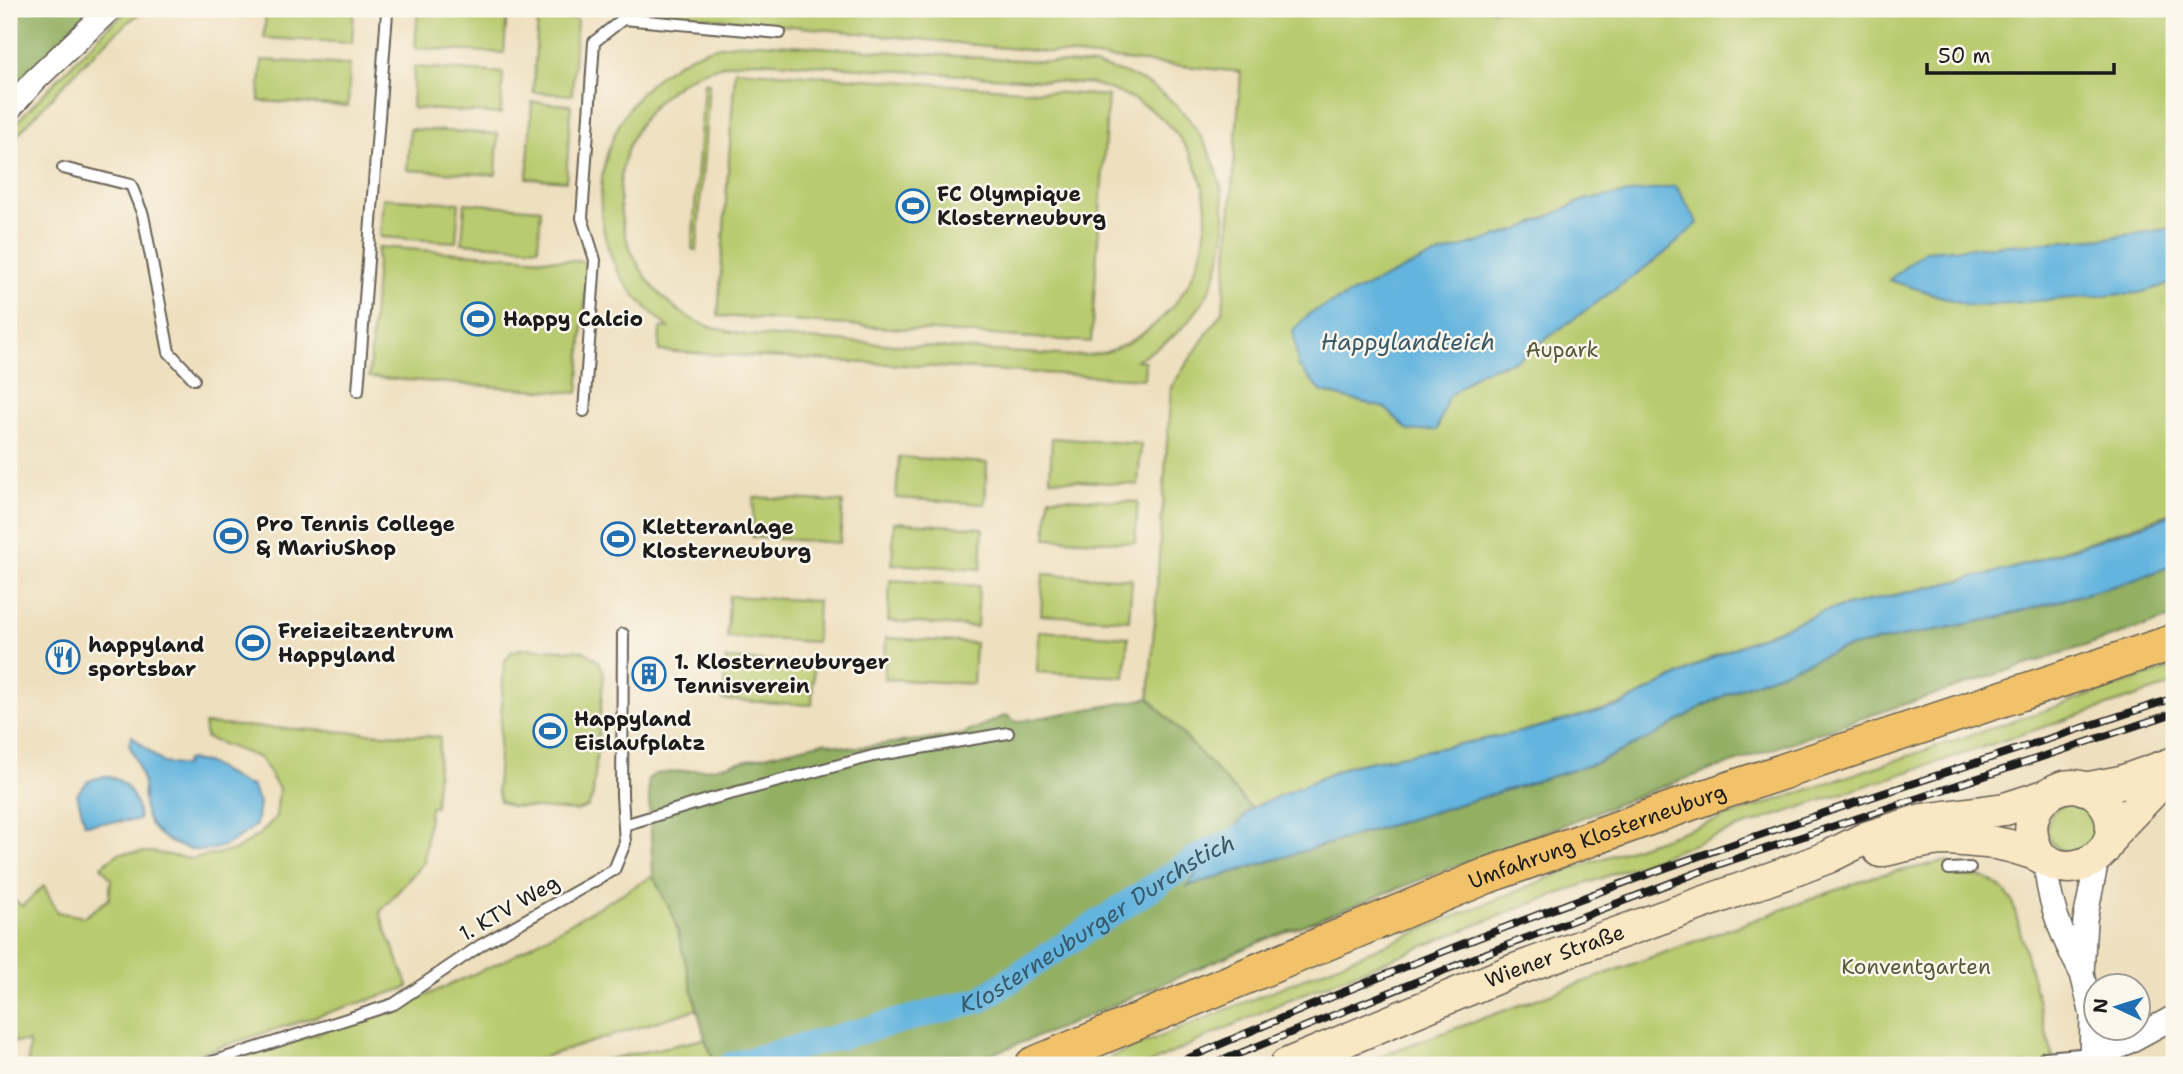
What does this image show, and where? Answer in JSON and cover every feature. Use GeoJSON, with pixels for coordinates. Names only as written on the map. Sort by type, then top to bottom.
{"type":"FeatureCollection","features":[{"type":"Feature","properties":{"kind":"main road","name":"Umfahrung Klosterneuburg"},"geometry":{"type":"LineString","coordinates":[[1033,1065],[1486,876],[1706,797],[2174,642]]}},
{"type":"Feature","properties":{"kind":"street"},"geometry":{"type":"LineString","coordinates":[[9,109],[35,80],[110,9]]}},
{"type":"Feature","properties":{"kind":"street","name":"Wiener Straße"},"geometry":{"type":"LineString","coordinates":[[1286,1065],[1512,971],[1828,857],[1866,838],[1922,820],[2005,809],[2066,787],[2084,789],[2121,782],[2174,763]]}},
{"type":"Feature","properties":{"kind":"street","name":"Wiener Straße"},"geometry":{"type":"LineString","coordinates":[[1828,857],[1851,857],[1942,839],[1990,842],[2043,858],[2059,866],[2074,867],[2089,862],[2161,783],[2174,774]]}},
{"type":"Feature","properties":{"kind":"street"},"geometry":{"type":"LineString","coordinates":[[2082,972],[2085,920],[2105,845],[2108,810],[2099,799],[2084,789]]}},
{"type":"Feature","properties":{"kind":"street"},"geometry":{"type":"LineString","coordinates":[[2048,795],[2035,808],[2030,824],[2032,841],[2043,858],[2059,924],[2069,951],[2082,974]]}},
{"type":"Feature","properties":{"kind":"street"},"geometry":{"type":"LineString","coordinates":[[2092,1059],[2174,1017]]}},
{"type":"Feature","properties":{"kind":"lane"},"geometry":{"type":"LineString","coordinates":[[358,391],[387,13]]}},
{"type":"Feature","properties":{"kind":"lane"},"geometry":{"type":"LineString","coordinates":[[584,411],[595,260],[582,218],[594,42],[623,19],[780,33]]}},
{"type":"Feature","properties":{"kind":"lane"},"geometry":{"type":"LineString","coordinates":[[63,168],[131,185],[143,215],[169,352],[194,379]]}},
{"type":"Feature","properties":{"kind":"lane","name":"1. KTV Weg"},"geometry":{"type":"LineString","coordinates":[[203,1065],[394,1004],[481,945],[614,870],[625,843],[622,795],[623,634]]}},
{"type":"Feature","properties":{"kind":"lane"},"geometry":{"type":"LineString","coordinates":[[624,825],[873,756],[1008,733]]}},
{"type":"Feature","properties":{"kind":"lane"},"geometry":{"type":"LineString","coordinates":[[1948,869],[1970,868]]}},
{"type":"Feature","properties":{"kind":"lane"},"geometry":{"type":"LineString","coordinates":[[2041,1063],[2092,1059]]}},
{"type":"Feature","properties":{"kind":"green space"},"geometry":{"type":"Polygon","coordinates":[[[9,9],[125,9],[9,91],[9,9]]]}},
{"type":"Feature","properties":{"kind":"green space"},"geometry":{"type":"Polygon","coordinates":[[[130,9],[145,9],[91,56],[9,144],[9,130],[110,25],[130,9]]]}},
{"type":"Feature","properties":{"kind":"green space"},"geometry":{"type":"Polygon","coordinates":[[[266,9],[354,9],[352,43],[264,38],[266,9]]]}},
{"type":"Feature","properties":{"kind":"green space"},"geometry":{"type":"Polygon","coordinates":[[[418,9],[507,12],[504,53],[415,48],[418,9]]]}},
{"type":"Feature","properties":{"kind":"green space","name":"Aupark"},"geometry":{"type":"Polygon","coordinates":[[[625,9],[2174,9],[2174,512],[2011,569],[1824,611],[1717,655],[1619,706],[1520,732],[1349,766],[1251,808],[1149,698],[1171,387],[1223,310],[1241,72],[625,9]]]}},
{"type":"Feature","properties":{"kind":"green space"},"geometry":{"type":"Polygon","coordinates":[[[538,17],[577,19],[572,95],[533,92],[538,17]]]}},
{"type":"Feature","properties":{"kind":"green space"},"geometry":{"type":"Polygon","coordinates":[[[752,43],[1095,65],[1150,85],[1178,107],[1199,134],[1214,165],[1223,198],[1224,232],[1218,266],[1205,298],[1179,331],[1162,345],[1136,360],[1145,361],[1144,379],[659,351],[660,328],[669,328],[644,305],[622,279],[612,259],[603,227],[601,195],[605,164],[614,134],[630,107],[650,84],[676,64],[706,50],[752,43]],[[758,61],[715,67],[691,77],[660,99],[638,128],[624,159],[620,193],[624,228],[636,261],[656,290],[685,315],[714,328],[746,335],[1074,356],[1106,352],[1141,335],[1169,311],[1189,282],[1202,249],[1206,214],[1201,180],[1186,147],[1160,117],[1128,97],[1093,84],[758,61]]]}},
{"type":"Feature","properties":{"kind":"green space"},"geometry":{"type":"Polygon","coordinates":[[[262,60],[350,65],[348,106],[259,101],[262,60]]]}},
{"type":"Feature","properties":{"kind":"green space"},"geometry":{"type":"Polygon","coordinates":[[[414,67],[503,73],[501,114],[412,108],[414,67]]]}},
{"type":"Feature","properties":{"kind":"green space","name":"FC Olympique Klosterneuburg"},"geometry":{"type":"Polygon","coordinates":[[[735,70],[1108,96],[1091,342],[718,316],[735,70]]]}},
{"type":"Feature","properties":{"kind":"green space"},"geometry":{"type":"Polygon","coordinates":[[[704,82],[709,83],[697,250],[692,249],[704,82]]]}},
{"type":"Feature","properties":{"kind":"green space"},"geometry":{"type":"Polygon","coordinates":[[[532,102],[571,105],[566,181],[527,178],[532,102]]]}},
{"type":"Feature","properties":{"kind":"green space"},"geometry":{"type":"Polygon","coordinates":[[[410,129],[498,134],[496,175],[407,170],[410,129]]]}},
{"type":"Feature","properties":{"kind":"green space"},"geometry":{"type":"Polygon","coordinates":[[[383,198],[459,203],[456,242],[380,237],[383,198]]]}},
{"type":"Feature","properties":{"kind":"green space"},"geometry":{"type":"Polygon","coordinates":[[[465,203],[541,209],[538,248],[462,243],[465,203]]]}},
{"type":"Feature","properties":{"kind":"green space","name":"Happy Calcio"},"geometry":{"type":"Polygon","coordinates":[[[378,247],[588,262],[578,393],[369,377],[378,247]]]}},
{"type":"Feature","properties":{"kind":"green space"},"geometry":{"type":"Polygon","coordinates":[[[1052,438],[1141,444],[1138,485],[1050,479],[1052,438]]]}},
{"type":"Feature","properties":{"kind":"green space"},"geometry":{"type":"Polygon","coordinates":[[[899,457],[987,463],[985,504],[896,498],[899,457]]]}},
{"type":"Feature","properties":{"kind":"green space"},"geometry":{"type":"Polygon","coordinates":[[[754,497],[843,502],[840,543],[752,537],[754,497]]]}},
{"type":"Feature","properties":{"kind":"green space"},"geometry":{"type":"Polygon","coordinates":[[[1049,497],[1138,502],[1135,543],[1046,538],[1049,497]]]}},
{"type":"Feature","properties":{"kind":"green space"},"geometry":{"type":"Polygon","coordinates":[[[894,522],[983,528],[981,569],[892,564],[894,522]]]}},
{"type":"Feature","properties":{"kind":"green space"},"geometry":{"type":"Polygon","coordinates":[[[2174,565],[2174,617],[1859,719],[1659,788],[1267,939],[1062,1027],[963,1065],[716,1065],[705,1039],[674,917],[653,876],[648,779],[655,774],[713,768],[824,742],[852,748],[961,735],[1006,715],[1016,722],[1149,698],[1251,808],[1189,886],[1596,763],[1652,737],[1703,706],[1738,689],[1841,649],[1996,618],[2128,582],[2174,565]]]}},
{"type":"Feature","properties":{"kind":"green space"},"geometry":{"type":"Polygon","coordinates":[[[1043,574],[1132,579],[1129,620],[1041,615],[1043,574]]]}},
{"type":"Feature","properties":{"kind":"green space"},"geometry":{"type":"Polygon","coordinates":[[[890,580],[979,586],[977,627],[888,621],[890,580]]]}},
{"type":"Feature","properties":{"kind":"green space"},"geometry":{"type":"Polygon","coordinates":[[[729,596],[818,601],[816,642],[727,637],[729,596]]]}},
{"type":"Feature","properties":{"kind":"green space"},"geometry":{"type":"Polygon","coordinates":[[[1039,631],[1128,637],[1125,677],[1037,672],[1039,631]]]}},
{"type":"Feature","properties":{"kind":"green space"},"geometry":{"type":"Polygon","coordinates":[[[886,638],[975,643],[973,684],[884,679],[886,638]]]}},
{"type":"Feature","properties":{"kind":"green space","name":"Happyland Eislaufplatz"},"geometry":{"type":"Polygon","coordinates":[[[524,648],[584,651],[598,661],[604,672],[593,795],[588,807],[576,811],[510,806],[500,801],[497,790],[504,662],[511,652],[524,648]]]}},
{"type":"Feature","properties":{"kind":"green space"},"geometry":{"type":"Polygon","coordinates":[[[726,659],[814,664],[812,705],[723,700],[726,659]]]}},
{"type":"Feature","properties":{"kind":"green space"},"geometry":{"type":"Polygon","coordinates":[[[2174,667],[2174,684],[1738,828],[1509,912],[1288,1000],[1146,1065],[1091,1065],[1571,869],[2174,667]]]}},
{"type":"Feature","properties":{"kind":"green space"},"geometry":{"type":"Polygon","coordinates":[[[204,724],[440,737],[435,807],[430,807],[424,862],[380,912],[409,987],[163,1065],[28,1065],[29,1042],[9,1042],[9,897],[22,906],[44,886],[57,912],[84,917],[109,899],[111,879],[101,866],[119,853],[153,852],[191,859],[236,850],[261,833],[276,817],[279,789],[260,758],[206,738],[204,724]]]}},
{"type":"Feature","properties":{"kind":"green space"},"geometry":{"type":"Polygon","coordinates":[[[2071,804],[2080,805],[2088,811],[2094,819],[2094,837],[2088,845],[2080,851],[2071,852],[2062,851],[2054,845],[2048,837],[2047,828],[2048,819],[2054,811],[2062,805],[2071,804]]]}},
{"type":"Feature","properties":{"kind":"green space","name":"Konventgarten"},"geometry":{"type":"Polygon","coordinates":[[[1948,861],[1949,876],[1985,878],[1998,885],[2012,900],[2055,1065],[1363,1065],[1393,1051],[1875,876],[1948,861]]]}},
{"type":"Feature","properties":{"kind":"green space"},"geometry":{"type":"Polygon","coordinates":[[[653,876],[674,917],[697,1009],[518,1065],[222,1065],[414,1001],[507,959],[653,876]]]}},
{"type":"Feature","properties":{"kind":"green space"},"geometry":{"type":"Polygon","coordinates":[[[705,1039],[716,1065],[580,1065],[705,1039]]]}},
{"type":"Feature","properties":{"kind":"water","name":"Happylandteich"},"geometry":{"type":"Polygon","coordinates":[[[1676,186],[1698,223],[1664,254],[1517,360],[1480,372],[1448,397],[1437,430],[1409,431],[1385,408],[1322,392],[1298,366],[1293,330],[1310,313],[1425,259],[1521,229],[1584,200],[1676,186]]]}},
{"type":"Feature","properties":{"kind":"water"},"geometry":{"type":"Polygon","coordinates":[[[2174,228],[2174,283],[2139,293],[1971,306],[1889,280],[1925,251],[2106,238],[2174,228]]]}},
{"type":"Feature","properties":{"kind":"water"},"geometry":{"type":"Polygon","coordinates":[[[2174,512],[2174,565],[2128,582],[1996,618],[1841,649],[1738,689],[1703,706],[1652,737],[1596,763],[1187,886],[1251,808],[1349,766],[1520,732],[1619,706],[1717,655],[1824,611],[2011,569],[2161,519],[2174,512]]]}},
{"type":"Feature","properties":{"kind":"water"},"geometry":{"type":"Polygon","coordinates":[[[132,736],[163,763],[185,766],[186,760],[206,762],[252,786],[259,803],[256,825],[231,842],[214,849],[193,850],[163,837],[155,830],[145,811],[142,779],[129,744],[132,736]]]}},
{"type":"Feature","properties":{"kind":"water"},"geometry":{"type":"Polygon","coordinates":[[[104,776],[119,781],[130,791],[139,820],[85,824],[77,794],[88,781],[104,776]]]}},
{"type":"Feature","properties":{"kind":"waterway","name":"Klosterneuburger Durchstich"},"geometry":{"type":"LineString","coordinates":[[731,1065],[980,1000],[1203,854],[1251,834]]}},
{"type":"Feature","properties":{"kind":"railway"},"geometry":{"type":"LineString","coordinates":[[1173,1065],[1375,979],[1580,899],[1802,820],[2174,698]]}},
{"type":"Feature","properties":{"kind":"railway"},"geometry":{"type":"LineString","coordinates":[[1211,1065],[1482,955],[1720,864],[2174,713]]}},
{"type":"Feature","properties":{"kind":"place","name":"FC Olympique Klosterneuburg"},"geometry":{"type":"Point","coordinates":[913,206]}},
{"type":"Feature","properties":{"kind":"place","name":"Happy Calcio"},"geometry":{"type":"Point","coordinates":[478,319]}},
{"type":"Feature","properties":{"kind":"place","name":"Pro Tennis College & MariuShop"},"geometry":{"type":"Point","coordinates":[231,536]}},
{"type":"Feature","properties":{"kind":"place","name":"Kletteranlage Klosterneuburg"},"geometry":{"type":"Point","coordinates":[618,539]}},
{"type":"Feature","properties":{"kind":"place","name":"Freizeitzentrum Happyland"},"geometry":{"type":"Point","coordinates":[253,643]}},
{"type":"Feature","properties":{"kind":"place","name":"happyland sportsbar"},"geometry":{"type":"Point","coordinates":[63,657]}},
{"type":"Feature","properties":{"kind":"place","name":"1. Klosterneuburger Tennisverein"},"geometry":{"type":"Point","coordinates":[649,674]}},
{"type":"Feature","properties":{"kind":"place","name":"Happyland Eislaufplatz"},"geometry":{"type":"Point","coordinates":[550,731]}}]}
